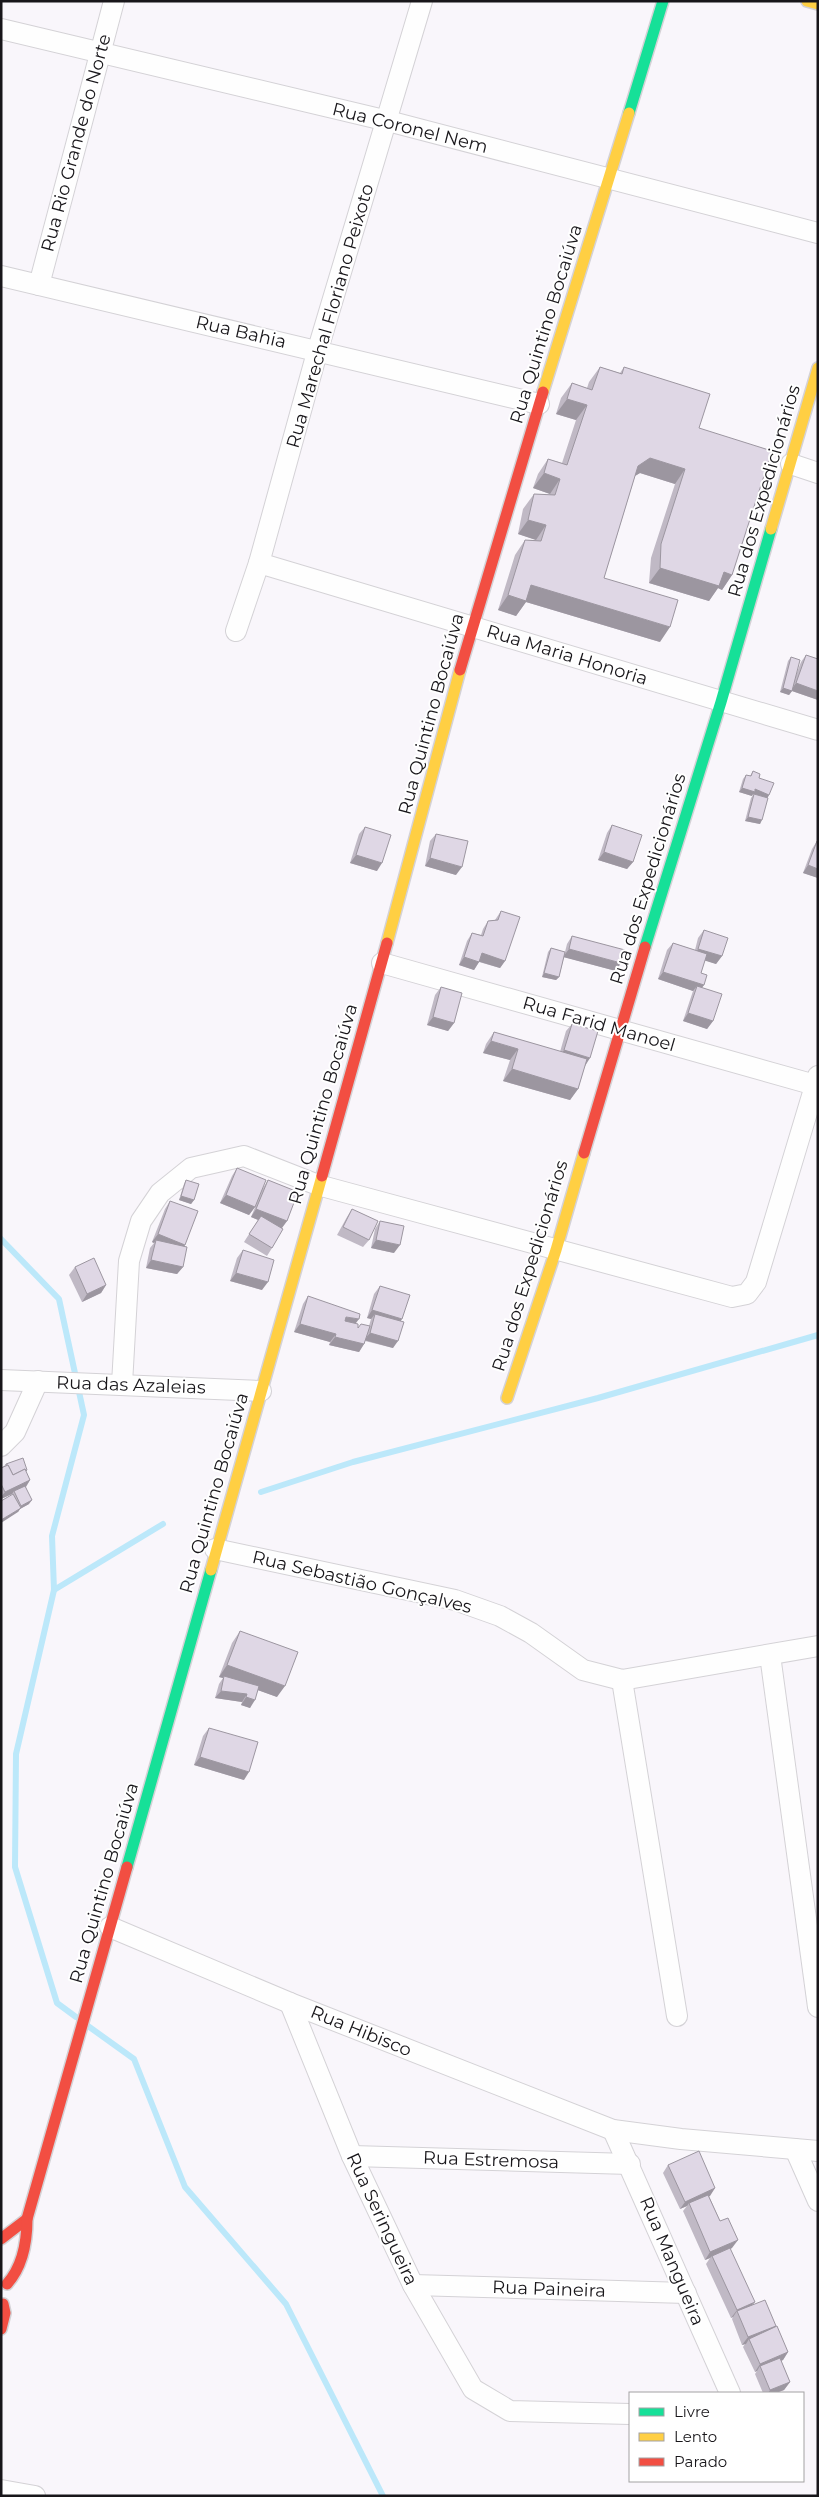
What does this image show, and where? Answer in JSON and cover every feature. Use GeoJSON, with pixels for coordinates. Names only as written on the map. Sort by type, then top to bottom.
{"type":"FeatureCollection","features":[{"type":"Feature","properties":{"kind":"street","name":"Rua Rio Grande do Norte"},"geometry":{"type":"LineString","coordinates":[[38,285],[114,1]]}},
{"type":"Feature","properties":{"kind":"street","name":"Rua Marechal Floriano Peixoto"},"geometry":{"type":"LineString","coordinates":[[236,631],[259,563],[318,349],[388,121],[422,1]]}},
{"type":"Feature","properties":{"kind":"street","name":"Rua Quintino Bocaiúva"},"geometry":{"type":"LineString","coordinates":[[1,2329],[5,2314],[2,2305],[7,2284],[15,2277],[28,2234],[27,2218],[382,962],[472,626],[663,1]]}},
{"type":"Feature","properties":{"kind":"street"},"geometry":{"type":"LineString","coordinates":[[807,1],[818,4]]}},
{"type":"Feature","properties":{"kind":"street","name":"Rua Coronel Nem"},"geometry":{"type":"LineString","coordinates":[[1,29],[388,121],[608,180],[818,233]]}},
{"type":"Feature","properties":{"kind":"street","name":"Rua Bahia"},"geometry":{"type":"LineString","coordinates":[[1,276],[318,349],[539,404]]}},
{"type":"Feature","properties":{"kind":"street","name":"Rua dos Expedicionários"},"geometry":{"type":"LineString","coordinates":[[507,1398],[556,1250],[619,1030],[721,702],[818,368]]}},
{"type":"Feature","properties":{"kind":"street"},"geometry":{"type":"LineString","coordinates":[[791,464],[818,473]]}},
{"type":"Feature","properties":{"kind":"street","name":"Rua Maria Honoria"},"geometry":{"type":"LineString","coordinates":[[259,563],[818,730]]}},
{"type":"Feature","properties":{"kind":"street","name":"Rua Farid Manoel"},"geometry":{"type":"LineString","coordinates":[[382,962],[619,1030],[816,1080]]}},
{"type":"Feature","properties":{"kind":"street"},"geometry":{"type":"LineString","coordinates":[[122,1384],[129,1261],[141,1222],[160,1193],[191,1168],[244,1156],[318,1185],[732,1297],[747,1294],[756,1282],[816,1080]]}},
{"type":"Feature","properties":{"kind":"street","name":"Rua das Azaleias"},"geometry":{"type":"LineString","coordinates":[[1,1380],[261,1391]]}},
{"type":"Feature","properties":{"kind":"street"},"geometry":{"type":"LineString","coordinates":[[1,1446],[15,1432],[46,1382]]}},
{"type":"Feature","properties":{"kind":"street","name":"Rua Sebastião Gonçalves"},"geometry":{"type":"LineString","coordinates":[[215,1549],[455,1600],[500,1616],[531,1633],[583,1670],[622,1680],[818,1646]]}},
{"type":"Feature","properties":{"kind":"street"},"geometry":{"type":"LineString","coordinates":[[770,1655],[818,2007]]}},
{"type":"Feature","properties":{"kind":"street"},"geometry":{"type":"LineString","coordinates":[[622,1680],[677,2016]]}},
{"type":"Feature","properties":{"kind":"street","name":"Rua Hibisco"},"geometry":{"type":"LineString","coordinates":[[110,1927],[290,2002],[613,2130],[818,2151]]}},
{"type":"Feature","properties":{"kind":"street","name":"Rua Seringueira"},"geometry":{"type":"LineString","coordinates":[[290,2002],[352,2156],[413,2285],[473,2389],[510,2411],[629,2414]]}},
{"type":"Feature","properties":{"kind":"street","name":"Rua Mangueira"},"geometry":{"type":"LineString","coordinates":[[613,2130],[630,2164],[730,2392]]}},
{"type":"Feature","properties":{"kind":"street"},"geometry":{"type":"LineString","coordinates":[[795,2148],[818,2201]]}},
{"type":"Feature","properties":{"kind":"street","name":"Rua Estremosa"},"geometry":{"type":"LineString","coordinates":[[352,2156],[630,2164]]}},
{"type":"Feature","properties":{"kind":"street"},"geometry":{"type":"LineString","coordinates":[[1,2239],[27,2218]]}},
{"type":"Feature","properties":{"kind":"street"},"geometry":{"type":"LineString","coordinates":[[1,2270],[7,2284]]}},
{"type":"Feature","properties":{"kind":"street","name":"Rua Paineira"},"geometry":{"type":"LineString","coordinates":[[413,2285],[686,2293]]}},
{"type":"Feature","properties":{"kind":"street"},"geometry":{"type":"LineString","coordinates":[[1,2490],[35,2496]]}},
{"type":"Feature","properties":{"kind":"building"},"geometry":{"type":"Polygon","coordinates":[[[600,367],[622,374],[624,367],[710,394],[699,428],[772,451],[732,575],[724,572],[719,586],[660,568],[661,544],[685,469],[650,458],[638,466],[604,578],[678,600],[670,627],[531,585],[526,601],[508,595],[525,540],[541,541],[546,525],[528,520],[534,494],[555,495],[560,479],[544,473],[548,459],[567,465],[587,405],[567,399],[572,383],[592,390],[600,367]]]}},
{"type":"Feature","properties":{"kind":"building"},"geometry":{"type":"Polygon","coordinates":[[[806,655],[818,659],[818,691],[796,683],[806,655]]]}},
{"type":"Feature","properties":{"kind":"building"},"geometry":{"type":"Polygon","coordinates":[[[791,657],[800,660],[792,691],[783,688],[791,657]]]}},
{"type":"Feature","properties":{"kind":"building"},"geometry":{"type":"Polygon","coordinates":[[[753,771],[760,774],[759,778],[774,783],[769,795],[755,789],[755,792],[742,788],[746,775],[751,776],[753,771]]]}},
{"type":"Feature","properties":{"kind":"building"},"geometry":{"type":"Polygon","coordinates":[[[754,794],[768,798],[762,820],[748,817],[754,794]]]}},
{"type":"Feature","properties":{"kind":"building"},"geometry":{"type":"Polygon","coordinates":[[[612,825],[642,835],[633,862],[604,852],[612,825]]]}},
{"type":"Feature","properties":{"kind":"building"},"geometry":{"type":"Polygon","coordinates":[[[365,827],[391,835],[382,863],[356,855],[365,827]]]}},
{"type":"Feature","properties":{"kind":"building"},"geometry":{"type":"Polygon","coordinates":[[[436,834],[468,841],[462,867],[430,858],[436,834]]]}},
{"type":"Feature","properties":{"kind":"building"},"geometry":{"type":"Polygon","coordinates":[[[818,841],[818,869],[808,865],[818,841]]]}},
{"type":"Feature","properties":{"kind":"building"},"geometry":{"type":"Polygon","coordinates":[[[501,911],[520,917],[505,961],[482,953],[479,962],[464,957],[472,933],[483,936],[488,921],[498,920],[501,911]]]}},
{"type":"Feature","properties":{"kind":"building"},"geometry":{"type":"Polygon","coordinates":[[[704,930],[728,938],[722,956],[698,949],[704,930]]]}},
{"type":"Feature","properties":{"kind":"building"},"geometry":{"type":"Polygon","coordinates":[[[572,936],[625,950],[621,963],[569,949],[572,936]]]}},
{"type":"Feature","properties":{"kind":"building"},"geometry":{"type":"Polygon","coordinates":[[[673,943],[707,954],[701,973],[707,975],[704,985],[663,972],[673,943]]]}},
{"type":"Feature","properties":{"kind":"building"},"geometry":{"type":"Polygon","coordinates":[[[551,948],[565,952],[559,977],[544,973],[551,948]]]}},
{"type":"Feature","properties":{"kind":"building"},"geometry":{"type":"Polygon","coordinates":[[[697,986],[722,994],[713,1021],[688,1013],[697,986]]]}},
{"type":"Feature","properties":{"kind":"building"},"geometry":{"type":"Polygon","coordinates":[[[441,987],[462,993],[454,1023],[433,1017],[441,987]]]}},
{"type":"Feature","properties":{"kind":"building"},"geometry":{"type":"Polygon","coordinates":[[[572,1024],[598,1031],[590,1058],[564,1050],[572,1024]]]}},
{"type":"Feature","properties":{"kind":"building"},"geometry":{"type":"Polygon","coordinates":[[[494,1032],[587,1059],[578,1089],[512,1069],[518,1049],[491,1041],[494,1032]]]}},
{"type":"Feature","properties":{"kind":"building"},"geometry":{"type":"Polygon","coordinates":[[[237,1168],[266,1180],[255,1207],[226,1195],[237,1168]]]}},
{"type":"Feature","properties":{"kind":"building"},"geometry":{"type":"Polygon","coordinates":[[[186,1180],[199,1184],[194,1200],[181,1196],[186,1180]]]}},
{"type":"Feature","properties":{"kind":"building"},"geometry":{"type":"Polygon","coordinates":[[[268,1180],[298,1192],[287,1221],[256,1209],[268,1180]]]}},
{"type":"Feature","properties":{"kind":"building"},"geometry":{"type":"Polygon","coordinates":[[[170,1201],[198,1211],[185,1245],[158,1234],[170,1201]]]}},
{"type":"Feature","properties":{"kind":"building"},"geometry":{"type":"Polygon","coordinates":[[[352,1209],[378,1221],[369,1240],[343,1227],[352,1209]]]}},
{"type":"Feature","properties":{"kind":"building"},"geometry":{"type":"Polygon","coordinates":[[[261,1216],[283,1229],[272,1248],[249,1234],[261,1216]]]}},
{"type":"Feature","properties":{"kind":"building"},"geometry":{"type":"Polygon","coordinates":[[[380,1221],[404,1226],[400,1245],[376,1240],[380,1221]]]}},
{"type":"Feature","properties":{"kind":"building"},"geometry":{"type":"Polygon","coordinates":[[[156,1240],[187,1247],[183,1267],[151,1260],[156,1240]]]}},
{"type":"Feature","properties":{"kind":"building"},"geometry":{"type":"Polygon","coordinates":[[[243,1250],[274,1260],[268,1282],[236,1273],[243,1250]]]}},
{"type":"Feature","properties":{"kind":"building"},"geometry":{"type":"Polygon","coordinates":[[[94,1258],[106,1285],[87,1294],[75,1267],[94,1258]]]}},
{"type":"Feature","properties":{"kind":"building"},"geometry":{"type":"Polygon","coordinates":[[[380,1286],[410,1295],[402,1319],[372,1310],[380,1286]]]}},
{"type":"Feature","properties":{"kind":"building"},"geometry":{"type":"Polygon","coordinates":[[[308,1296],[360,1314],[359,1319],[346,1317],[345,1321],[358,1324],[358,1328],[361,1324],[370,1326],[364,1344],[335,1337],[336,1334],[300,1324],[308,1296]]]}},
{"type":"Feature","properties":{"kind":"building"},"geometry":{"type":"Polygon","coordinates":[[[375,1314],[404,1322],[398,1341],[370,1333],[375,1314]]]}},
{"type":"Feature","properties":{"kind":"building"},"geometry":{"type":"Polygon","coordinates":[[[23,1458],[27,1470],[25,1469],[13,1475],[6,1464],[23,1458]]]}},
{"type":"Feature","properties":{"kind":"building"},"geometry":{"type":"Polygon","coordinates":[[[8,1465],[13,1475],[25,1469],[30,1480],[5,1492],[1,1484],[1,1468],[8,1465]]]}},
{"type":"Feature","properties":{"kind":"building"},"geometry":{"type":"Polygon","coordinates":[[[25,1486],[32,1500],[21,1506],[14,1491],[25,1486]]]}},
{"type":"Feature","properties":{"kind":"building"},"geometry":{"type":"Polygon","coordinates":[[[13,1494],[21,1508],[1,1520],[1,1501],[13,1494]]]}},
{"type":"Feature","properties":{"kind":"building"},"geometry":{"type":"Polygon","coordinates":[[[240,1631],[298,1652],[285,1686],[227,1665],[240,1631]]]}},
{"type":"Feature","properties":{"kind":"building"},"geometry":{"type":"Polygon","coordinates":[[[224,1676],[259,1686],[255,1700],[246,1697],[247,1694],[221,1691],[224,1676]]]}},
{"type":"Feature","properties":{"kind":"building"},"geometry":{"type":"Polygon","coordinates":[[[209,1728],[258,1742],[249,1772],[200,1757],[209,1728]]]}},
{"type":"Feature","properties":{"kind":"building"},"geometry":{"type":"Polygon","coordinates":[[[699,2151],[715,2188],[685,2202],[668,2165],[699,2151]]]}},
{"type":"Feature","properties":{"kind":"building"},"geometry":{"type":"Polygon","coordinates":[[[708,2195],[720,2221],[728,2218],[738,2240],[710,2252],[689,2203],[708,2195]]]}},
{"type":"Feature","properties":{"kind":"building"},"geometry":{"type":"Polygon","coordinates":[[[730,2248],[755,2302],[737,2310],[712,2256],[730,2248]]]}},
{"type":"Feature","properties":{"kind":"building"},"geometry":{"type":"Polygon","coordinates":[[[765,2300],[776,2326],[748,2337],[737,2311],[765,2300]]]}},
{"type":"Feature","properties":{"kind":"building"},"geometry":{"type":"Polygon","coordinates":[[[777,2326],[788,2352],[760,2364],[749,2339],[777,2326]]]}},
{"type":"Feature","properties":{"kind":"building"},"geometry":{"type":"Polygon","coordinates":[[[780,2358],[790,2382],[770,2390],[760,2366],[780,2358]]]}},
{"type":"Feature","properties":{"kind":"waterway"},"geometry":{"type":"LineString","coordinates":[[1,1239],[59,1299],[84,1415],[52,1536],[54,1590],[16,1754],[15,1867],[57,2003],[76,2017]]}},
{"type":"Feature","properties":{"kind":"waterway"},"geometry":{"type":"LineString","coordinates":[[261,1492],[353,1462],[598,1398],[818,1335]]}},
{"type":"Feature","properties":{"kind":"waterway"},"geometry":{"type":"LineString","coordinates":[[54,1590],[163,1524]]}},
{"type":"Feature","properties":{"kind":"waterway"},"geometry":{"type":"LineString","coordinates":[[88,2026],[134,2059],[185,2187],[286,2304],[383,2496]]}},
{"type":"Feature","properties":{"kind":"traffic: fast"},"geometry":{"type":"LineString","coordinates":[[629,113],[663,1]]}},
{"type":"Feature","properties":{"kind":"traffic: fast"},"geometry":{"type":"LineString","coordinates":[[645,947],[721,702],[771,529]]}},
{"type":"Feature","properties":{"kind":"traffic: fast"},"geometry":{"type":"LineString","coordinates":[[127,1867],[211,1570]]}},
{"type":"Feature","properties":{"kind":"traffic: slow"},"geometry":{"type":"LineString","coordinates":[[807,1],[818,4]]}},
{"type":"Feature","properties":{"kind":"traffic: slow"},"geometry":{"type":"LineString","coordinates":[[543,392],[629,113]]}},
{"type":"Feature","properties":{"kind":"traffic: slow"},"geometry":{"type":"LineString","coordinates":[[771,529],[818,368]]}},
{"type":"Feature","properties":{"kind":"traffic: slow"},"geometry":{"type":"LineString","coordinates":[[387,943],[460,670]]}},
{"type":"Feature","properties":{"kind":"traffic: slow"},"geometry":{"type":"LineString","coordinates":[[507,1398],[556,1250],[584,1153]]}},
{"type":"Feature","properties":{"kind":"traffic: slow"},"geometry":{"type":"LineString","coordinates":[[211,1570],[322,1176]]}},
{"type":"Feature","properties":{"kind":"traffic: jam"},"geometry":{"type":"LineString","coordinates":[[460,670],[543,392]]}},
{"type":"Feature","properties":{"kind":"traffic: jam"},"geometry":{"type":"LineString","coordinates":[[322,1176],[387,943]]}},
{"type":"Feature","properties":{"kind":"traffic: jam"},"geometry":{"type":"LineString","coordinates":[[584,1153],[645,947]]}},
{"type":"Feature","properties":{"kind":"traffic: jam"},"geometry":{"type":"LineString","coordinates":[[7,2284],[17,2270],[23,2254],[27,2219],[127,1867]]}},
{"type":"Feature","properties":{"kind":"traffic: jam"},"geometry":{"type":"LineString","coordinates":[[1,2239],[27,2219]]}},
{"type":"Feature","properties":{"kind":"traffic: jam"},"geometry":{"type":"LineString","coordinates":[[1,2329],[5,2313],[3,2304]]}}]}
